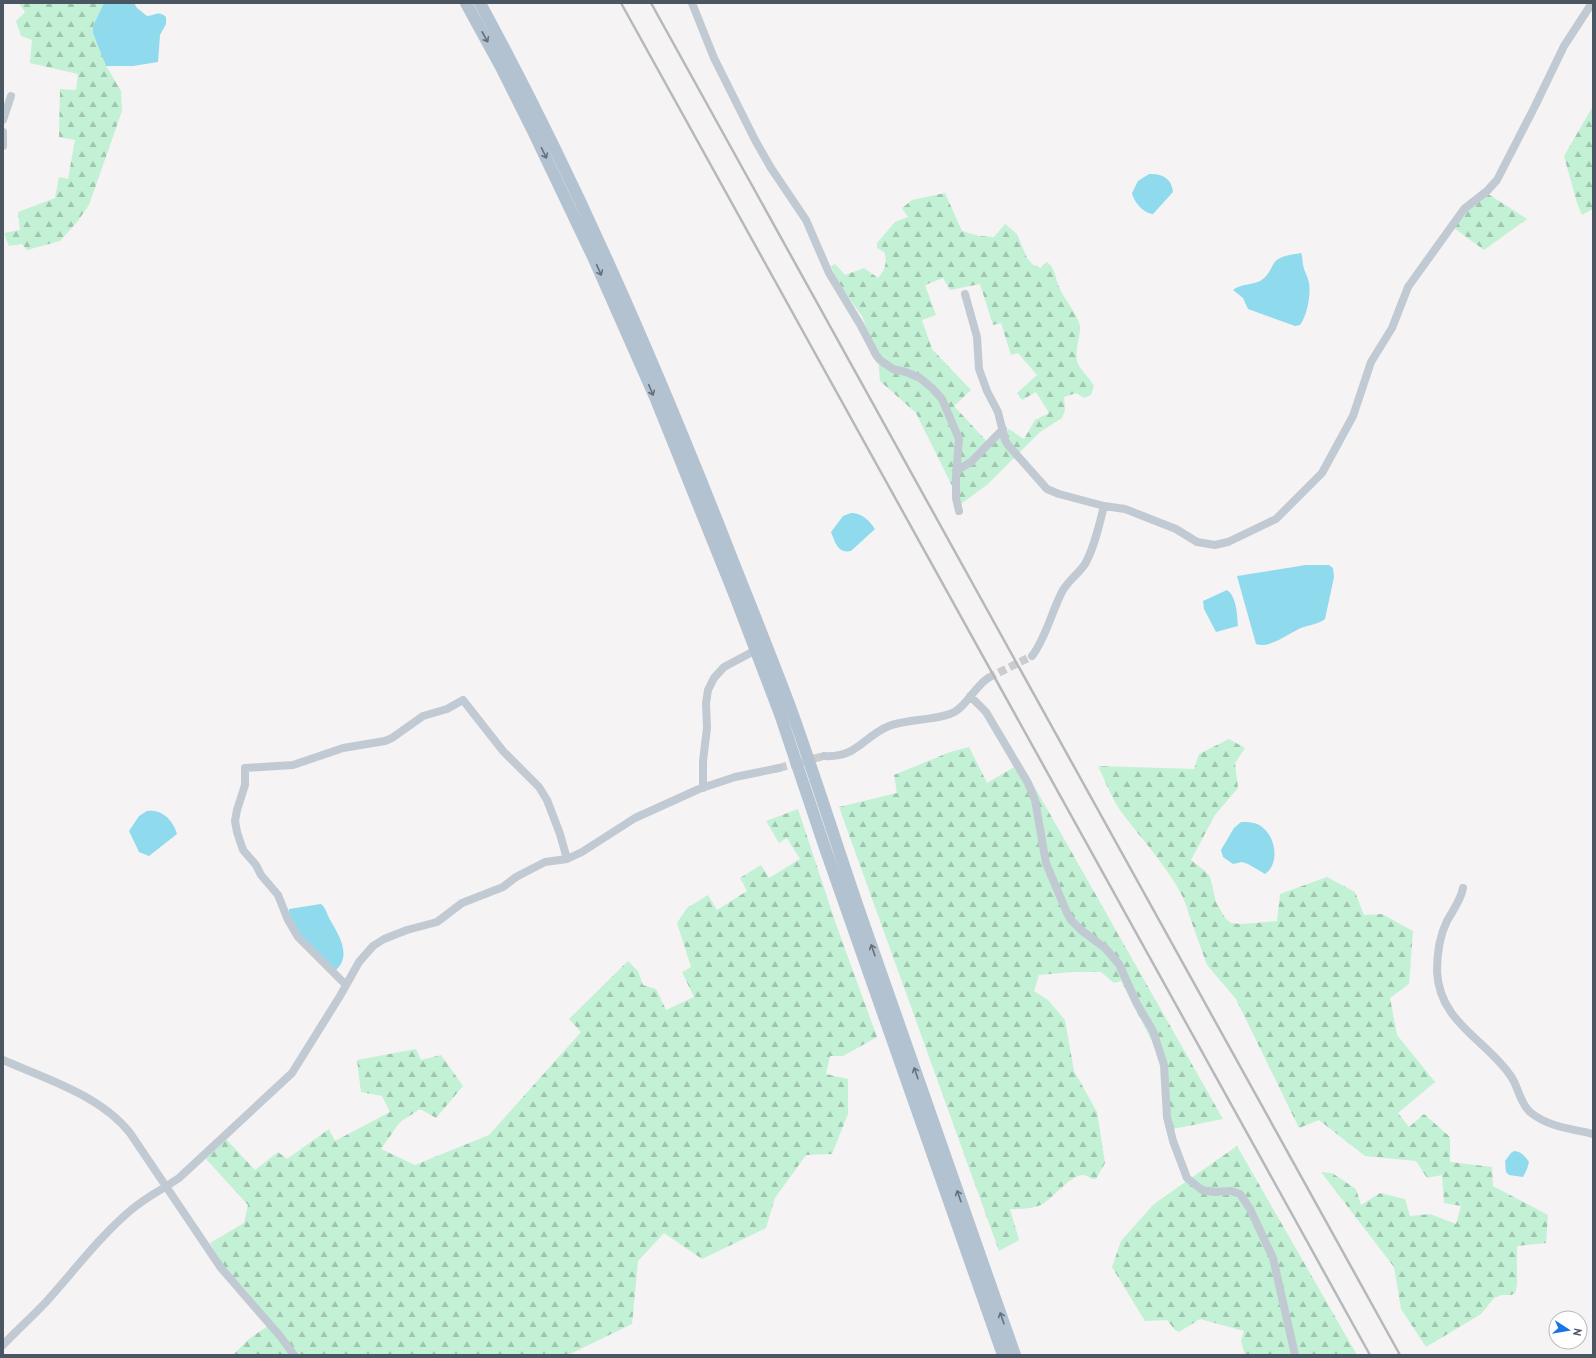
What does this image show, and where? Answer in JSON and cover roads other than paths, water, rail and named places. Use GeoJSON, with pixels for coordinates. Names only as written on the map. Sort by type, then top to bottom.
{"type":"FeatureCollection","features":[{"type":"Feature","properties":{"kind":"main road"},"geometry":{"type":"LineString","coordinates":[[466,3],[501,67],[594,259],[655,397],[756,650],[793,751],[825,848],[1002,1355]]}},
{"type":"Feature","properties":{"kind":"main road"},"geometry":{"type":"LineString","coordinates":[[480,3],[544,125],[605,254],[666,393],[746,591],[802,740],[842,860],[1015,1355]]}},
{"type":"Feature","properties":{"kind":"street"},"geometry":{"type":"LineString","coordinates":[[692,3],[714,58],[755,140],[771,168],[806,220],[829,273],[857,319],[876,355],[888,367],[920,378],[942,399],[959,439],[956,471],[956,498],[959,511]]}},
{"type":"Feature","properties":{"kind":"street"},"geometry":{"type":"LineString","coordinates":[[965,294],[977,338],[979,369],[987,391],[998,412],[1008,445],[1047,489],[1059,494],[1104,506],[1125,508],[1176,529],[1198,542],[1215,545],[1228,542],[1276,519],[1322,473],[1353,416],[1371,362],[1392,328],[1408,287],[1464,209],[1487,191],[1497,180],[1564,46],[1592,3]]}},
{"type":"Feature","properties":{"kind":"street"},"geometry":{"type":"LineString","coordinates":[[3,120],[11,96]]}},
{"type":"Feature","properties":{"kind":"street"},"geometry":{"type":"LineString","coordinates":[[3,132],[3,146]]}},
{"type":"Feature","properties":{"kind":"street"},"geometry":{"type":"LineString","coordinates":[[956,471],[971,462],[1003,429]]}},
{"type":"Feature","properties":{"kind":"street"},"geometry":{"type":"LineString","coordinates":[[1032,656],[1039,648],[1045,629],[1063,590],[1081,569],[1091,551],[1104,506]]}},
{"type":"Feature","properties":{"kind":"street"},"geometry":{"type":"LineString","coordinates":[[703,788],[703,761],[707,732],[706,703],[708,690],[714,678],[724,667],[756,650]]}},
{"type":"Feature","properties":{"kind":"street"},"geometry":{"type":"LineString","coordinates":[[824,756],[838,756],[849,753],[890,726],[904,722],[950,715],[958,710],[988,678]]}},
{"type":"Feature","properties":{"kind":"street"},"geometry":{"type":"LineString","coordinates":[[970,696],[986,712],[1028,783],[1035,800],[1046,863],[1067,913],[1071,920],[1081,930],[1105,948],[1119,964],[1153,1031],[1164,1065],[1167,1117],[1173,1141],[1187,1178],[1202,1190],[1214,1192],[1231,1191],[1240,1194],[1250,1209],[1273,1258],[1295,1355]]}},
{"type":"Feature","properties":{"kind":"street"},"geometry":{"type":"LineString","coordinates":[[346,985],[298,937],[288,920],[278,895],[243,850],[235,821],[244,790],[245,768],[292,765],[343,748],[385,741],[392,738],[423,716],[447,709],[463,700],[503,751],[539,787],[547,800],[560,834],[567,859]]}},
{"type":"Feature","properties":{"kind":"street"},"geometry":{"type":"LineString","coordinates":[[3,1345],[46,1302],[87,1253],[115,1224],[142,1200],[166,1187],[184,1173],[292,1073],[359,962],[368,950],[384,939],[407,930],[437,922],[462,903],[503,886],[516,877],[545,862],[567,859],[582,852],[635,818],[703,788],[735,777],[779,768]]}},
{"type":"Feature","properties":{"kind":"street"},"geometry":{"type":"LineString","coordinates":[[1463,888],[1460,898],[1445,924],[1439,951],[1437,972],[1442,995],[1447,1006],[1468,1032],[1489,1051],[1510,1074],[1515,1082],[1522,1102],[1531,1113],[1544,1121],[1560,1127],[1593,1134]]}},
{"type":"Feature","properties":{"kind":"street"},"geometry":{"type":"LineString","coordinates":[[3,1060],[72,1090],[104,1108],[116,1117],[130,1133],[221,1268],[280,1336],[294,1355]]}},
{"type":"Feature","properties":{"kind":"water"},"geometry":{"type":"Polygon","coordinates":[[[104,3],[134,3],[137,8],[147,16],[161,14],[166,17],[166,24],[160,35],[158,62],[133,66],[106,66],[93,33],[93,26],[104,3]]]}},
{"type":"Feature","properties":{"kind":"water"},"geometry":{"type":"Polygon","coordinates":[[[1149,174],[1158,174],[1165,177],[1171,183],[1173,192],[1153,214],[1146,212],[1140,206],[1132,193],[1138,181],[1149,174]]]}},
{"type":"Feature","properties":{"kind":"water"},"geometry":{"type":"Polygon","coordinates":[[[1301,253],[1309,283],[1309,293],[1308,305],[1300,325],[1295,326],[1248,309],[1243,298],[1233,290],[1263,279],[1279,258],[1301,253]]]}},
{"type":"Feature","properties":{"kind":"water"},"geometry":{"type":"Polygon","coordinates":[[[851,513],[859,514],[865,518],[875,529],[851,551],[843,551],[834,540],[831,532],[843,516],[851,513]]]}},
{"type":"Feature","properties":{"kind":"water"},"geometry":{"type":"Polygon","coordinates":[[[1306,565],[1329,565],[1333,568],[1334,577],[1325,619],[1301,628],[1279,640],[1267,644],[1256,644],[1237,576],[1306,565]]]}},
{"type":"Feature","properties":{"kind":"water"},"geometry":{"type":"Polygon","coordinates":[[[1227,590],[1235,602],[1238,626],[1216,632],[1204,609],[1203,601],[1227,590]]]}},
{"type":"Feature","properties":{"kind":"water"},"geometry":{"type":"Polygon","coordinates":[[[147,811],[157,812],[166,816],[173,824],[177,834],[149,856],[139,852],[129,831],[139,816],[147,811]]]}},
{"type":"Feature","properties":{"kind":"water"},"geometry":{"type":"Polygon","coordinates":[[[1241,822],[1257,824],[1267,831],[1270,837],[1273,844],[1274,857],[1270,870],[1265,874],[1248,864],[1242,862],[1233,864],[1223,857],[1221,850],[1234,828],[1241,822]]]}},
{"type":"Feature","properties":{"kind":"water"},"geometry":{"type":"Polygon","coordinates":[[[321,904],[326,910],[342,944],[343,958],[341,964],[336,970],[299,934],[293,926],[290,917],[289,909],[321,904]]]}},
{"type":"Feature","properties":{"kind":"water"},"geometry":{"type":"Polygon","coordinates":[[[1514,1151],[1521,1153],[1529,1162],[1523,1177],[1509,1175],[1506,1172],[1505,1161],[1514,1151]]]}},
{"type":"Feature","properties":{"kind":"tunnel"},"geometry":{"type":"LineString","coordinates":[[988,678],[1032,656]]}},
{"type":"Feature","properties":{"kind":"tunnel"},"geometry":{"type":"LineString","coordinates":[[779,768],[824,756]]}},
{"type":"Feature","properties":{"kind":"railway"},"geometry":{"type":"LineString","coordinates":[[621,3],[1370,1355]]}},
{"type":"Feature","properties":{"kind":"railway"},"geometry":{"type":"LineString","coordinates":[[651,3],[1400,1355]]}}]}
